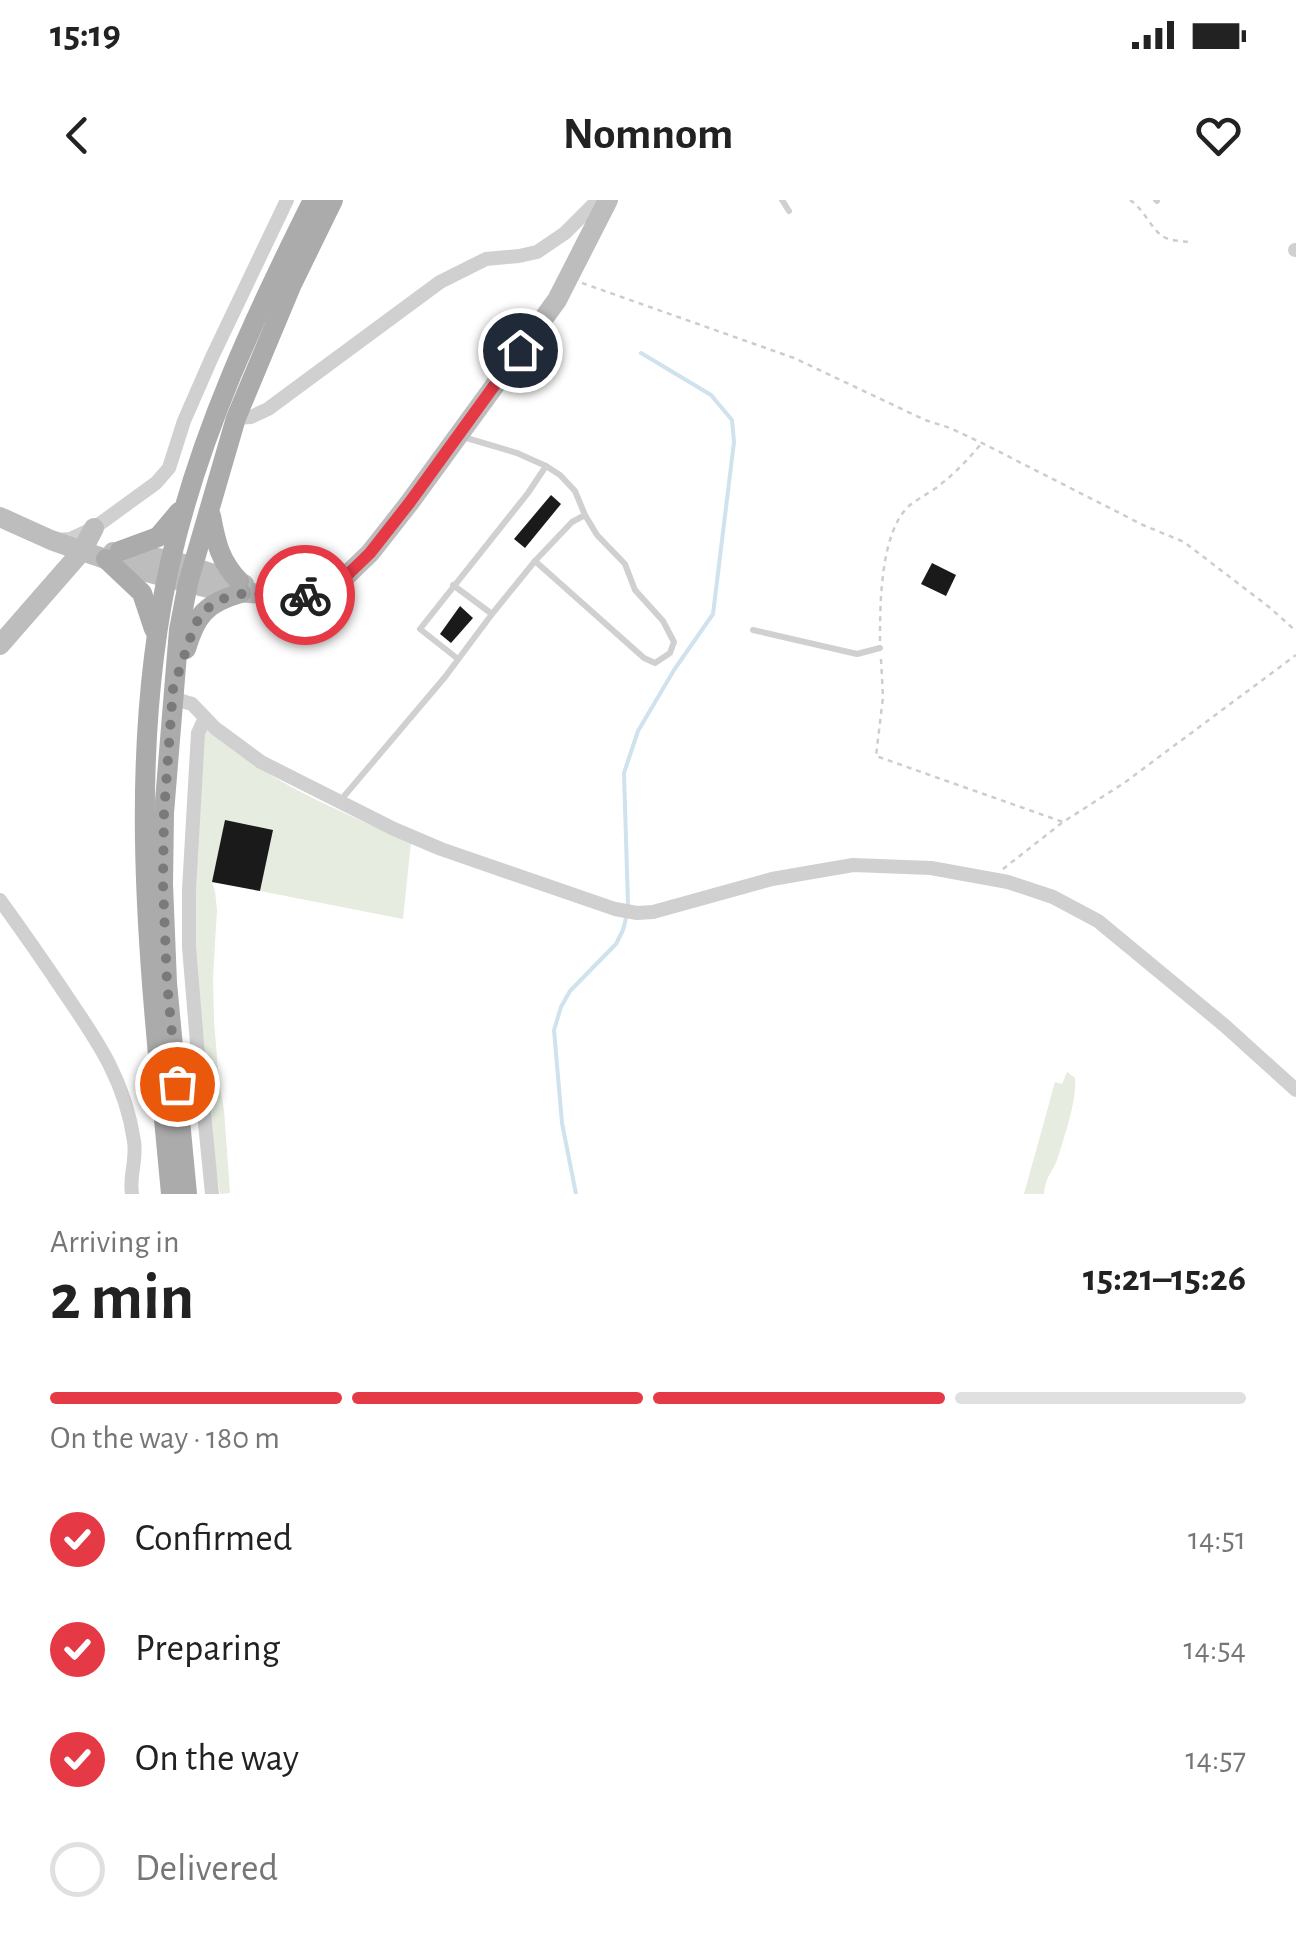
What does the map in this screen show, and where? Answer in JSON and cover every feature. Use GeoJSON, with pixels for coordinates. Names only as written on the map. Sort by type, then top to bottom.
{"type":"FeatureCollection","features":[{"type":"Feature","properties":{"kind":"main road"},"geometry":{"type":"LineString","coordinates":[[187,1194],[164,943],[164,825],[186,502],[215,412],[312,200]]}},
{"type":"Feature","properties":{"kind":"main road"},"geometry":{"type":"LineString","coordinates":[[171,1194],[149,972],[145,888],[148,739],[156,642],[180,572],[210,510],[236,418],[292,284],[333,200]]}},
{"type":"Feature","properties":{"kind":"main road"},"geometry":{"type":"LineString","coordinates":[[156,642],[142,593],[101,554],[158,537],[186,502]]}},
{"type":"Feature","properties":{"kind":"main road"},"geometry":{"type":"LineString","coordinates":[[172,694],[200,615],[240,587],[221,558],[210,510]]}},
{"type":"Feature","properties":{"kind":"street"},"geometry":{"type":"LineString","coordinates":[[51,540],[70,539],[94,528],[156,483],[169,468],[206,369],[287,200]]}},
{"type":"Feature","properties":{"kind":"street"},"geometry":{"type":"LineString","coordinates":[[236,418],[252,417],[268,409],[440,282],[486,259],[538,252],[592,205],[608,200]]}},
{"type":"Feature","properties":{"kind":"street"},"geometry":{"type":"LineString","coordinates":[[0,517],[51,540],[265,594],[310,595],[325,590],[340,582],[370,553],[557,300],[608,200]]}},
{"type":"Feature","properties":{"kind":"street"},"geometry":{"type":"LineString","coordinates":[[94,528],[101,554]]}},
{"type":"Feature","properties":{"kind":"street"},"geometry":{"type":"LineString","coordinates":[[0,645],[101,554]]}},
{"type":"Feature","properties":{"kind":"street"},"geometry":{"type":"LineString","coordinates":[[172,694],[192,704],[261,762],[339,802],[441,849],[615,909],[637,913],[666,909],[788,875],[853,865],[916,866],[992,878],[1053,897],[1098,921],[1224,1024],[1296,1090]]}},
{"type":"Feature","properties":{"kind":"street"},"geometry":{"type":"LineString","coordinates":[[205,718],[198,732],[189,910],[194,1010],[212,1194]]}},
{"type":"Feature","properties":{"kind":"street"},"geometry":{"type":"LineString","coordinates":[[0,900],[98,1041],[116,1076],[134,1140],[132,1194]]}},
{"type":"Feature","properties":{"kind":"lane"},"geometry":{"type":"LineString","coordinates":[[782,200],[789,210]]}},
{"type":"Feature","properties":{"kind":"lane"},"geometry":{"type":"LineString","coordinates":[[457,436],[517,453],[546,466],[576,491],[596,535],[625,564],[635,590],[663,621],[674,642],[670,652],[655,663],[644,658],[535,562]]}},
{"type":"Feature","properties":{"kind":"lane"},"geometry":{"type":"LineString","coordinates":[[458,658],[420,629],[546,466]]}},
{"type":"Feature","properties":{"kind":"lane"},"geometry":{"type":"LineString","coordinates":[[339,802],[446,678],[492,614],[560,532],[585,515]]}},
{"type":"Feature","properties":{"kind":"lane"},"geometry":{"type":"LineString","coordinates":[[453,585],[492,614]]}},
{"type":"Feature","properties":{"kind":"lane"},"geometry":{"type":"LineString","coordinates":[[753,630],[857,654],[880,648]]}},
{"type":"Feature","properties":{"kind":"path"},"geometry":{"type":"LineString","coordinates":[[1130,200],[1144,211],[1160,234],[1189,242]]}},
{"type":"Feature","properties":{"kind":"path"},"geometry":{"type":"LineString","coordinates":[[566,279],[794,358],[925,420],[982,442],[1184,542],[1296,631]]}},
{"type":"Feature","properties":{"kind":"path"},"geometry":{"type":"LineString","coordinates":[[982,442],[952,475],[906,508],[890,541],[882,580],[883,696],[876,756],[1063,822]]}},
{"type":"Feature","properties":{"kind":"path"},"geometry":{"type":"LineString","coordinates":[[992,878],[1063,822],[1124,783],[1296,655]]}},
{"type":"Feature","properties":{"kind":"shaded area"},"geometry":{"type":"Polygon","coordinates":[[[209,729],[279,780],[411,843],[403,919],[260,891],[272,830],[225,821],[212,882],[217,910],[214,1021],[230,1193],[220,1194],[209,1120],[194,948],[201,732],[209,729]]]}},
{"type":"Feature","properties":{"kind":"shaded area"},"geometry":{"type":"Polygon","coordinates":[[[1067,1072],[1075,1078],[1074,1097],[1058,1157],[1044,1194],[1024,1194],[1055,1082],[1062,1084],[1067,1072]]]}},
{"type":"Feature","properties":{"kind":"building"},"geometry":{"type":"Polygon","coordinates":[[[551,495],[561,504],[525,548],[514,539],[551,495]]]}},
{"type":"Feature","properties":{"kind":"building"},"geometry":{"type":"Polygon","coordinates":[[[932,563],[956,575],[946,596],[921,584],[932,563]]]}},
{"type":"Feature","properties":{"kind":"building"},"geometry":{"type":"Polygon","coordinates":[[[460,606],[473,618],[451,643],[440,634],[460,606]]]}},
{"type":"Feature","properties":{"kind":"building"},"geometry":{"type":"Polygon","coordinates":[[[225,820],[273,830],[260,891],[212,882],[225,820]]]}},
{"type":"Feature","properties":{"kind":"waterway"},"geometry":{"type":"LineString","coordinates":[[628,905],[624,773],[638,731],[713,614],[734,442],[732,420],[711,395],[641,353]]}},
{"type":"Feature","properties":{"kind":"waterway"},"geometry":{"type":"LineString","coordinates":[[576,1194],[562,1123],[554,1030],[570,991],[616,944],[627,914]]}},
{"type":"Feature","properties":{"kind":"way so far"},"geometry":{"type":"LineString","coordinates":[[177,1084],[164,943],[163,884],[173,689],[190,635],[200,615],[210,606],[241,594],[305,595]]}},
{"type":"Feature","properties":{"kind":"route"},"geometry":{"type":"LineString","coordinates":[[305,595],[340,582],[370,553],[520,350]]}}]}
